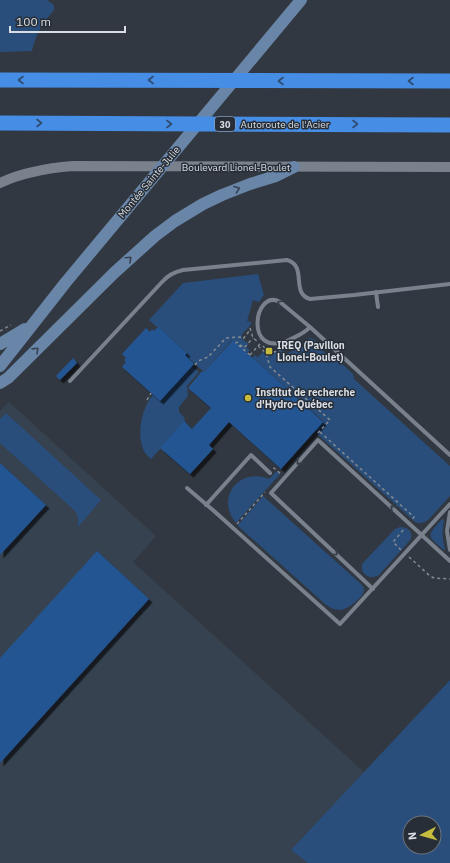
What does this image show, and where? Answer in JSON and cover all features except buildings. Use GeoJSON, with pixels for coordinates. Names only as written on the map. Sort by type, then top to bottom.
{"type":"FeatureCollection","features":[{"type":"Feature","properties":{"kind":"highway"},"geometry":{"type":"LineString","coordinates":[[0,80],[450,81]]}},
{"type":"Feature","properties":{"kind":"highway","name":"Autoroute de l'Acier"},"geometry":{"type":"LineString","coordinates":[[0,123],[450,125]]}},
{"type":"Feature","properties":{"kind":"main road","name":"Montée Sainte-Julie"},"geometry":{"type":"LineString","coordinates":[[0,366],[30,327],[301,0]]}},
{"type":"Feature","properties":{"kind":"main road"},"geometry":{"type":"LineString","coordinates":[[0,383],[8,378],[135,254],[174,221],[222,195],[276,176],[294,167]]}},
{"type":"Feature","properties":{"kind":"main road"},"geometry":{"type":"LineString","coordinates":[[0,344],[30,327]]}},
{"type":"Feature","properties":{"kind":"street","name":"Boulevard Lionel-Boulet"},"geometry":{"type":"LineString","coordinates":[[0,183],[15,176],[33,171],[73,166],[450,167]]}},
{"type":"Feature","properties":{"kind":"lane"},"geometry":{"type":"LineString","coordinates":[[70,381],[169,275],[183,270],[287,260],[292,261],[298,271],[300,291],[308,298],[450,284]]}},
{"type":"Feature","properties":{"kind":"lane"},"geometry":{"type":"LineString","coordinates":[[376,292],[378,307]]}},
{"type":"Feature","properties":{"kind":"lane"},"geometry":{"type":"LineString","coordinates":[[310,327],[304,332],[283,343],[273,344],[268,343],[260,336],[257,322],[261,308],[265,303],[272,299],[280,302],[310,327],[450,455]]}},
{"type":"Feature","properties":{"kind":"lane"},"geometry":{"type":"LineString","coordinates":[[373,589],[271,493],[318,440],[450,561]]}},
{"type":"Feature","properties":{"kind":"lane"},"geometry":{"type":"LineString","coordinates":[[206,505],[251,455],[270,473]]}},
{"type":"Feature","properties":{"kind":"lane"},"geometry":{"type":"LineString","coordinates":[[187,488],[340,624],[450,504]]}},
{"type":"Feature","properties":{"kind":"lane"},"geometry":{"type":"LineString","coordinates":[[450,512],[447,531],[450,550]]}},
{"type":"Feature","properties":{"kind":"path"},"geometry":{"type":"LineString","coordinates":[[195,365],[198,362],[208,358],[226,338],[240,337],[243,339],[250,330]]}},
{"type":"Feature","properties":{"kind":"path"},"geometry":{"type":"LineString","coordinates":[[253,338],[244,348],[237,342],[236,343],[250,355],[258,346],[266,354],[270,367],[330,420],[314,437]]}},
{"type":"Feature","properties":{"kind":"path"},"geometry":{"type":"LineString","coordinates":[[147,400],[151,393]]}},
{"type":"Feature","properties":{"kind":"path"},"geometry":{"type":"LineString","coordinates":[[319,432],[414,517],[412,520]]}},
{"type":"Feature","properties":{"kind":"path"},"geometry":{"type":"LineString","coordinates":[[274,468],[281,474],[280,476]]}},
{"type":"Feature","properties":{"kind":"path"},"geometry":{"type":"LineString","coordinates":[[236,525],[267,490]]}},
{"type":"Feature","properties":{"kind":"path"},"geometry":{"type":"LineString","coordinates":[[401,550],[393,542],[405,528]]}},
{"type":"Feature","properties":{"kind":"path"},"geometry":{"type":"LineString","coordinates":[[409,557],[430,576],[434,578],[450,579]]}},
{"type":"Feature","properties":{"kind":"shaded area"},"geometry":{"type":"Polygon","coordinates":[[[0,0],[47,0],[54,5],[54,10],[38,34],[32,51],[0,52],[0,0]]]}},
{"type":"Feature","properties":{"kind":"shaded area"},"geometry":{"type":"Polygon","coordinates":[[[258,274],[264,295],[259,302],[253,300],[247,321],[252,322],[242,334],[242,339],[249,344],[246,347],[250,350],[247,353],[232,340],[204,372],[185,355],[187,353],[149,320],[183,283],[258,274]]]}},
{"type":"Feature","properties":{"kind":"shaded area"},"geometry":{"type":"Polygon","coordinates":[[[311,338],[315,340],[319,347],[334,361],[341,363],[353,374],[354,379],[450,466],[450,496],[429,519],[420,523],[414,521],[314,431],[323,421],[252,358],[255,355],[258,357],[263,352],[267,354],[270,352],[283,350],[286,354],[304,346],[304,342],[311,338]]]}},
{"type":"Feature","properties":{"kind":"shaded area"},"geometry":{"type":"Polygon","coordinates":[[[192,366],[199,372],[187,386],[188,396],[179,407],[179,412],[184,417],[185,421],[151,459],[147,456],[143,448],[140,432],[145,408],[153,395],[160,401],[192,366]]]}},
{"type":"Feature","properties":{"kind":"shaded area"},"geometry":{"type":"Polygon","coordinates":[[[9,402],[156,536],[133,562],[411,815],[402,815],[402,855],[442,855],[450,863],[0,863],[0,411],[9,402]]]}},
{"type":"Feature","properties":{"kind":"shaded area"},"geometry":{"type":"Polygon","coordinates":[[[6,413],[101,500],[78,527],[78,517],[75,511],[0,443],[0,419],[6,413]]]}},
{"type":"Feature","properties":{"kind":"shaded area"},"geometry":{"type":"Polygon","coordinates":[[[277,471],[280,474],[236,523],[230,513],[228,504],[229,495],[233,487],[248,477],[258,476],[269,479],[277,471]]]}},
{"type":"Feature","properties":{"kind":"shaded area"},"geometry":{"type":"Polygon","coordinates":[[[263,496],[361,584],[364,588],[363,593],[354,603],[347,608],[340,610],[334,609],[327,605],[238,526],[263,496]]]}},
{"type":"Feature","properties":{"kind":"shaded area"},"geometry":{"type":"Polygon","coordinates":[[[442,519],[444,520],[444,550],[434,541],[431,536],[433,529],[442,519]]]}},
{"type":"Feature","properties":{"kind":"shaded area"},"geometry":{"type":"Polygon","coordinates":[[[400,527],[409,530],[411,539],[379,575],[374,577],[367,576],[362,570],[362,564],[395,529],[400,527]]]}},
{"type":"Feature","properties":{"kind":"shaded area"},"geometry":{"type":"Polygon","coordinates":[[[450,680],[450,863],[308,863],[291,850],[450,680]]]}},
{"type":"Feature","properties":{"kind":"place","name":"IREQ (Pavillon Lionel-Boulet)"},"geometry":{"type":"Point","coordinates":[269,351]}},
{"type":"Feature","properties":{"kind":"place","name":"Institut de recherche d'Hydro-Québec"},"geometry":{"type":"Point","coordinates":[248,398]}}]}
